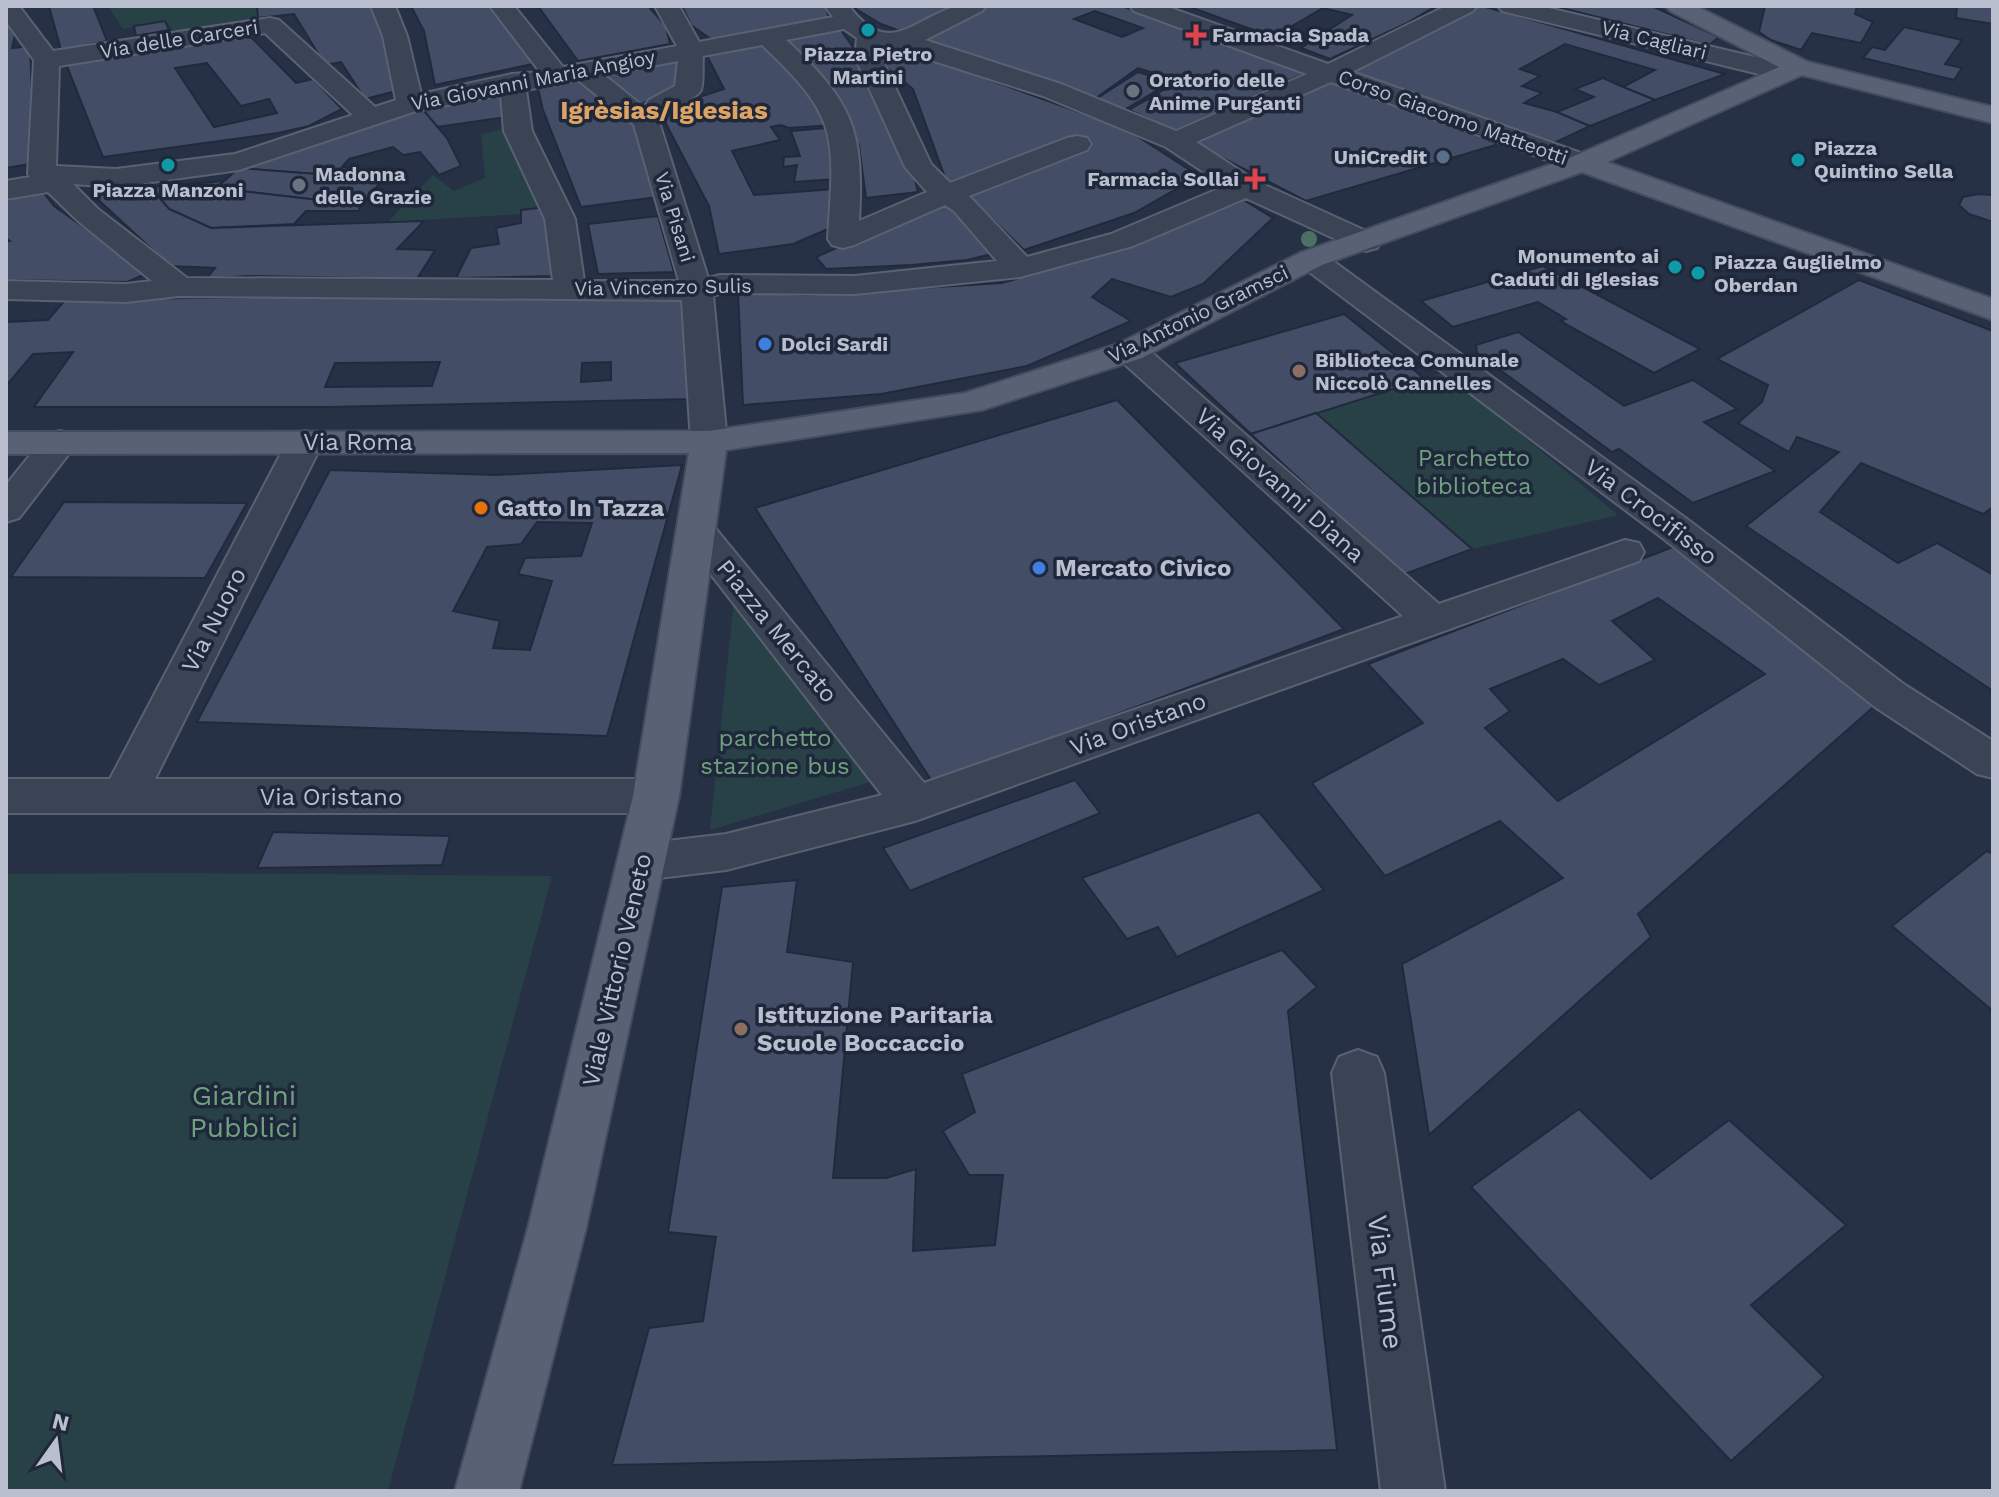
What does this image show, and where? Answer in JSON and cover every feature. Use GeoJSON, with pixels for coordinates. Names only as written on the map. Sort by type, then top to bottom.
{"type":"FeatureCollection","features":[{"type":"Feature","properties":{"kind":"main road"},"geometry":{"type":"LineString","coordinates":[[1678,6],[1791,71],[1993,115]]}},
{"type":"Feature","properties":{"kind":"main road"},"geometry":{"type":"LineString","coordinates":[[1582,163],[1791,71]]}},
{"type":"Feature","properties":{"kind":"main road"},"geometry":{"type":"LineString","coordinates":[[1582,163],[1993,310]]}},
{"type":"Feature","properties":{"kind":"main road","name":"Via Antonio Gramsci"},"geometry":{"type":"LineString","coordinates":[[709,442],[970,403],[1130,351],[1311,259],[1582,163]]}},
{"type":"Feature","properties":{"kind":"main road","name":"Via Roma"},"geometry":{"type":"LineString","coordinates":[[6,443],[709,442]]}},
{"type":"Feature","properties":{"kind":"main road","name":"Viale Vittorio Veneto"},"geometry":{"type":"LineString","coordinates":[[487,1491],[557,1228],[656,796],[698,532],[709,442]]}},
{"type":"Feature","properties":{"kind":"street"},"geometry":{"type":"LineString","coordinates":[[7,6],[47,60],[48,178],[88,215],[179,287]]}},
{"type":"Feature","properties":{"kind":"street"},"geometry":{"type":"LineString","coordinates":[[383,6],[395,36],[410,104]]}},
{"type":"Feature","properties":{"kind":"street"},"geometry":{"type":"LineString","coordinates":[[502,6],[555,74]]}},
{"type":"Feature","properties":{"kind":"street"},"geometry":{"type":"LineString","coordinates":[[582,70],[646,122],[658,106],[688,90],[691,49],[667,6]]}},
{"type":"Feature","properties":{"kind":"street"},"geometry":{"type":"LineString","coordinates":[[868,46],[909,40],[974,6]]}},
{"type":"Feature","properties":{"kind":"street","name":"Corso Giacomo Matteotti"},"geometry":{"type":"LineString","coordinates":[[1142,6],[1582,163]]}},
{"type":"Feature","properties":{"kind":"street"},"geometry":{"type":"LineString","coordinates":[[1176,141],[1330,73],[1465,6]]}},
{"type":"Feature","properties":{"kind":"street","name":"Via Cagliari"},"geometry":{"type":"LineString","coordinates":[[1510,6],[1791,71]]}},
{"type":"Feature","properties":{"kind":"street"},"geometry":{"type":"LineString","coordinates":[[839,17],[868,46],[919,167],[947,194],[964,205],[1020,268]]}},
{"type":"Feature","properties":{"kind":"street","name":"Via Giovanni Maria Angioy"},"geometry":{"type":"LineString","coordinates":[[6,190],[48,178],[116,178],[239,162],[410,104],[512,82],[767,36],[839,17]]}},
{"type":"Feature","properties":{"kind":"street","name":"Via delle Carceri"},"geometry":{"type":"LineString","coordinates":[[47,60],[270,25],[372,118]]}},
{"type":"Feature","properties":{"kind":"street"},"geometry":{"type":"LineString","coordinates":[[767,36],[810,80],[838,118],[845,140],[843,239],[947,194],[1077,144]]}},
{"type":"Feature","properties":{"kind":"street"},"geometry":{"type":"LineString","coordinates":[[909,40],[1052,90],[1176,141],[1246,187],[1366,242]]}},
{"type":"Feature","properties":{"kind":"street"},"geometry":{"type":"LineString","coordinates":[[512,82],[518,131],[560,219],[570,290]]}},
{"type":"Feature","properties":{"kind":"street","name":"Via Pisani"},"geometry":{"type":"LineString","coordinates":[[646,122],[697,291],[709,442]]}},
{"type":"Feature","properties":{"kind":"street","name":"Via Vincenzo Sulis"},"geometry":{"type":"LineString","coordinates":[[6,290],[126,293],[179,287],[697,291],[720,284],[855,285],[1020,268],[1122,240],[1246,187]]}},
{"type":"Feature","properties":{"kind":"street","name":"Via Crocifisso"},"geometry":{"type":"LineString","coordinates":[[1311,259],[1678,531],[1890,696],[1993,762]]}},
{"type":"Feature","properties":{"kind":"street","name":"Via Giovanni Diana"},"geometry":{"type":"LineString","coordinates":[[1130,351],[1431,619]]}},
{"type":"Feature","properties":{"kind":"street"},"geometry":{"type":"LineString","coordinates":[[6,510],[60,442]]}},
{"type":"Feature","properties":{"kind":"street","name":"Via Nuoro"},"geometry":{"type":"LineString","coordinates":[[123,798],[305,442]]}},
{"type":"Feature","properties":{"kind":"street","name":"Piazza Mercato"},"geometry":{"type":"LineString","coordinates":[[698,532],[915,804]]}},
{"type":"Feature","properties":{"kind":"street","name":"Via Oristano"},"geometry":{"type":"LineString","coordinates":[[642,862],[726,852],[915,804],[1625,552]]}},
{"type":"Feature","properties":{"kind":"street","name":"Via Oristano"},"geometry":{"type":"LineString","coordinates":[[6,796],[656,796]]}},
{"type":"Feature","properties":{"kind":"street","name":"Via Fiume"},"geometry":{"type":"LineString","coordinates":[[1358,1073],[1413,1491]]}},
{"type":"Feature","properties":{"kind":"green space"},"geometry":{"type":"Polygon","coordinates":[[[108,6],[257,6],[263,24],[175,32],[165,21],[123,29],[108,6]]]}},
{"type":"Feature","properties":{"kind":"green space"},"geometry":{"type":"Polygon","coordinates":[[[512,127],[550,206],[521,210],[521,214],[388,222],[433,175],[454,191],[485,178],[481,134],[512,127]]]}},
{"type":"Feature","properties":{"kind":"green space","name":"Parchetto biblioteca"},"geometry":{"type":"Polygon","coordinates":[[[1446,372],[1618,515],[1472,549],[1316,413],[1446,372]]]}},
{"type":"Feature","properties":{"kind":"green space","name":"parchetto stazione bus"},"geometry":{"type":"Polygon","coordinates":[[[734,600],[870,782],[710,830],[734,600]]]}},
{"type":"Feature","properties":{"kind":"green space","name":"Giardini Pubblici"},"geometry":{"type":"Polygon","coordinates":[[[6,874],[552,876],[388,1491],[6,1491],[6,874]]]}},
{"type":"Feature","properties":{"kind":"building"},"geometry":{"type":"Polygon","coordinates":[[[49,6],[93,6],[107,41],[61,50],[49,6]]]}},
{"type":"Feature","properties":{"kind":"building"},"geometry":{"type":"Polygon","coordinates":[[[257,6],[373,6],[383,28],[400,90],[365,99],[341,62],[325,65],[294,14],[258,18],[257,6]]]}},
{"type":"Feature","properties":{"kind":"building"},"geometry":{"type":"Polygon","coordinates":[[[411,6],[494,6],[537,63],[435,85],[424,31],[411,6]]]}},
{"type":"Feature","properties":{"kind":"building"},"geometry":{"type":"Polygon","coordinates":[[[538,6],[648,6],[666,26],[670,44],[578,61],[538,6]]]}},
{"type":"Feature","properties":{"kind":"building"},"geometry":{"type":"Polygon","coordinates":[[[682,6],[826,6],[829,20],[712,40],[691,25],[682,6]]]}},
{"type":"Feature","properties":{"kind":"building"},"geometry":{"type":"Polygon","coordinates":[[[851,6],[957,6],[908,34],[881,24],[851,6]]]}},
{"type":"Feature","properties":{"kind":"building"},"geometry":{"type":"Polygon","coordinates":[[[987,6],[1122,6],[1308,72],[1174,131],[1129,110],[1179,81],[1138,68],[1096,98],[919,40],[987,6]],[[1095,11],[1074,19],[1122,37],[1143,28],[1095,11]]]}},
{"type":"Feature","properties":{"kind":"building"},"geometry":{"type":"Polygon","coordinates":[[[1187,6],[1436,6],[1330,59],[1301,48],[1352,15],[1323,8],[1273,37],[1187,6]]]}},
{"type":"Feature","properties":{"kind":"building"},"geometry":{"type":"Polygon","coordinates":[[[1477,6],[1725,74],[1655,100],[1623,87],[1655,70],[1565,44],[1520,69],[1540,76],[1522,86],[1542,93],[1524,103],[1590,126],[1552,144],[1347,71],[1477,6]]]}},
{"type":"Feature","properties":{"kind":"building"},"geometry":{"type":"Polygon","coordinates":[[[1554,6],[1652,6],[1719,37],[1709,45],[1554,6]]]}},
{"type":"Feature","properties":{"kind":"building"},"geometry":{"type":"Polygon","coordinates":[[[1765,6],[1857,6],[1855,14],[1873,22],[1861,43],[1812,33],[1801,50],[1771,40],[1759,32],[1765,6]]]}},
{"type":"Feature","properties":{"kind":"building"},"geometry":{"type":"Polygon","coordinates":[[[1957,6],[1993,6],[1993,24],[1956,18],[1957,6]]]}},
{"type":"Feature","properties":{"kind":"building"},"geometry":{"type":"Polygon","coordinates":[[[6,21],[15,35],[12,48],[30,46],[35,163],[6,168],[6,21]]]}},
{"type":"Feature","properties":{"kind":"building"},"geometry":{"type":"Polygon","coordinates":[[[165,21],[169,30],[136,36],[134,26],[165,21]]]}},
{"type":"Feature","properties":{"kind":"building"},"geometry":{"type":"Polygon","coordinates":[[[838,26],[904,132],[918,192],[866,198],[859,146],[832,97],[781,35],[838,26]]]}},
{"type":"Feature","properties":{"kind":"building"},"geometry":{"type":"Polygon","coordinates":[[[1904,27],[1962,40],[1945,64],[1962,68],[1954,80],[1863,58],[1872,47],[1885,50],[1904,27]]]}},
{"type":"Feature","properties":{"kind":"building"},"geometry":{"type":"Polygon","coordinates":[[[246,32],[296,83],[313,79],[342,109],[309,126],[278,133],[103,157],[65,61],[246,32]],[[207,63],[175,68],[214,127],[277,113],[269,99],[241,106],[207,63]]]}},
{"type":"Feature","properties":{"kind":"building"},"geometry":{"type":"Polygon","coordinates":[[[764,38],[834,125],[771,127],[780,140],[732,151],[754,195],[835,189],[835,226],[793,244],[719,254],[709,206],[665,122],[663,109],[724,89],[703,48],[764,38]]]}},
{"type":"Feature","properties":{"kind":"building"},"geometry":{"type":"Polygon","coordinates":[[[898,47],[1126,129],[1199,176],[1134,213],[1024,250],[966,193],[947,183],[913,89],[873,57],[898,47]]]}},
{"type":"Feature","properties":{"kind":"building"},"geometry":{"type":"Polygon","coordinates":[[[682,56],[681,83],[638,106],[608,87],[604,69],[682,56]]]}},
{"type":"Feature","properties":{"kind":"building","name":"Oratorio delle Anime Purganti"},"geometry":{"type":"Polygon","coordinates":[[[1138,72],[1171,82],[1124,110],[1096,99],[1138,72]]]}},
{"type":"Feature","properties":{"kind":"building"},"geometry":{"type":"Polygon","coordinates":[[[573,74],[634,122],[658,197],[581,207],[543,110],[536,80],[573,74]]]}},
{"type":"Feature","properties":{"kind":"building"},"geometry":{"type":"Polygon","coordinates":[[[1603,78],[1655,100],[1590,126],[1557,112],[1594,97],[1575,89],[1603,78]]]}},
{"type":"Feature","properties":{"kind":"building"},"geometry":{"type":"Polygon","coordinates":[[[1332,82],[1499,144],[1306,201],[1192,142],[1332,82]]]}},
{"type":"Feature","properties":{"kind":"building"},"geometry":{"type":"Polygon","coordinates":[[[509,89],[513,116],[437,127],[419,105],[509,89]]]}},
{"type":"Feature","properties":{"kind":"building"},"geometry":{"type":"Polygon","coordinates":[[[419,105],[447,138],[461,166],[439,175],[420,152],[403,155],[393,147],[349,159],[342,167],[388,173],[383,179],[239,168],[419,105]]]}},
{"type":"Feature","properties":{"kind":"building"},"geometry":{"type":"Polygon","coordinates":[[[826,128],[837,179],[794,182],[797,165],[783,167],[784,157],[800,156],[791,131],[826,128]]]}},
{"type":"Feature","properties":{"kind":"building","name":"Madonna delle Grazie"},"geometry":{"type":"Polygon","coordinates":[[[239,168],[383,179],[362,205],[216,188],[239,168]]]}},
{"type":"Feature","properties":{"kind":"building"},"geometry":{"type":"Polygon","coordinates":[[[224,181],[216,188],[362,205],[358,211],[306,211],[294,224],[211,228],[169,209],[150,187],[224,181]]]}},
{"type":"Feature","properties":{"kind":"building"},"geometry":{"type":"Polygon","coordinates":[[[150,187],[169,209],[211,228],[424,221],[397,249],[435,250],[417,279],[247,276],[206,279],[215,268],[170,266],[91,193],[150,187]]]}},
{"type":"Feature","properties":{"kind":"building"},"geometry":{"type":"Polygon","coordinates":[[[43,192],[54,206],[148,273],[127,282],[6,280],[6,242],[10,241],[6,238],[6,200],[43,192]]]}},
{"type":"Feature","properties":{"kind":"building"},"geometry":{"type":"Polygon","coordinates":[[[1993,195],[1993,222],[1969,214],[1959,205],[1963,197],[1993,195]]]}},
{"type":"Feature","properties":{"kind":"building"},"geometry":{"type":"Polygon","coordinates":[[[1237,196],[1273,218],[1203,284],[1171,297],[1112,279],[1092,297],[1131,321],[1027,366],[881,394],[743,405],[738,292],[808,295],[1002,283],[1123,248],[1237,196]]]}},
{"type":"Feature","properties":{"kind":"building"},"geometry":{"type":"Polygon","coordinates":[[[949,199],[996,253],[967,260],[826,269],[816,257],[949,199]]]}},
{"type":"Feature","properties":{"kind":"building"},"geometry":{"type":"Polygon","coordinates":[[[547,207],[559,276],[456,278],[471,248],[499,244],[496,228],[521,223],[521,210],[547,207]]]}},
{"type":"Feature","properties":{"kind":"building"},"geometry":{"type":"Polygon","coordinates":[[[658,216],[674,272],[598,274],[588,224],[658,216]]]}},
{"type":"Feature","properties":{"kind":"building"},"geometry":{"type":"Polygon","coordinates":[[[1543,266],[1700,349],[1654,373],[1560,321],[1566,319],[1538,302],[1453,327],[1421,301],[1543,266]]]}},
{"type":"Feature","properties":{"kind":"building"},"geometry":{"type":"Polygon","coordinates":[[[1859,280],[1993,331],[1993,507],[1983,514],[1861,463],[1820,512],[1898,563],[1937,543],[1993,575],[1993,691],[1746,526],[1839,452],[1797,437],[1789,452],[1738,423],[1762,402],[1768,385],[1717,359],[1859,280]]]}},
{"type":"Feature","properties":{"kind":"building"},"geometry":{"type":"Polygon","coordinates":[[[315,296],[683,298],[690,399],[327,407],[34,407],[73,352],[33,354],[6,386],[6,322],[48,320],[65,300],[315,296]],[[440,362],[335,363],[325,387],[432,386],[440,362]],[[611,362],[582,363],[581,382],[611,380],[611,362]]]}},
{"type":"Feature","properties":{"kind":"building","name":"Biblioteca Comunale Niccolò Cannelles"},"geometry":{"type":"Polygon","coordinates":[[[1344,314],[1425,379],[1251,434],[1175,363],[1344,314]]]}},
{"type":"Feature","properties":{"kind":"building"},"geometry":{"type":"Polygon","coordinates":[[[1518,332],[1624,406],[1693,380],[1737,409],[1704,422],[1775,471],[1693,503],[1619,449],[1612,452],[1477,353],[1476,345],[1518,332]]]}},
{"type":"Feature","properties":{"kind":"building","name":"Mercato Civico"},"geometry":{"type":"Polygon","coordinates":[[[1117,400],[1344,629],[933,783],[755,508],[1117,400]]]}},
{"type":"Feature","properties":{"kind":"building"},"geometry":{"type":"Polygon","coordinates":[[[1316,413],[1472,549],[1402,575],[1251,434],[1316,413]]]}},
{"type":"Feature","properties":{"kind":"building"},"geometry":{"type":"Polygon","coordinates":[[[682,465],[607,736],[197,722],[330,470],[497,475],[682,465]],[[537,522],[521,544],[487,547],[453,611],[500,621],[493,648],[530,650],[552,581],[518,574],[525,558],[581,556],[592,523],[537,522]]]}},
{"type":"Feature","properties":{"kind":"building"},"geometry":{"type":"Polygon","coordinates":[[[64,502],[247,503],[205,578],[11,577],[64,502]]]}},
{"type":"Feature","properties":{"kind":"building"},"geometry":{"type":"Polygon","coordinates":[[[1673,547],[1878,703],[1638,914],[1651,937],[1429,1135],[1402,964],[1563,878],[1500,821],[1385,876],[1312,783],[1423,723],[1368,664],[1673,547]],[[1658,598],[1612,621],[1655,660],[1599,685],[1563,659],[1490,689],[1510,711],[1485,728],[1558,801],[1765,674],[1658,598]]]}},
{"type":"Feature","properties":{"kind":"building"},"geometry":{"type":"Polygon","coordinates":[[[1075,780],[1100,813],[910,891],[883,848],[1075,780]]]}},
{"type":"Feature","properties":{"kind":"building"},"geometry":{"type":"Polygon","coordinates":[[[1259,812],[1324,890],[1177,957],[1158,927],[1127,939],[1082,878],[1259,812]]]}},
{"type":"Feature","properties":{"kind":"building"},"geometry":{"type":"Polygon","coordinates":[[[273,832],[450,836],[442,865],[257,868],[273,832]]]}},
{"type":"Feature","properties":{"kind":"building"},"geometry":{"type":"Polygon","coordinates":[[[1987,851],[1993,854],[1993,1011],[1892,926],[1987,851]]]}},
{"type":"Feature","properties":{"kind":"building"},"geometry":{"type":"Polygon","coordinates":[[[797,880],[787,952],[853,962],[833,1178],[886,1178],[916,1169],[913,1251],[995,1245],[1003,1175],[969,1175],[943,1131],[975,1112],[962,1074],[1282,950],[1317,987],[1288,1011],[1337,1450],[612,1465],[649,1328],[703,1321],[716,1237],[668,1232],[722,887],[797,880]]]}},
{"type":"Feature","properties":{"kind":"building"},"geometry":{"type":"Polygon","coordinates":[[[1579,1109],[1651,1179],[1729,1120],[1846,1225],[1751,1305],[1824,1377],[1731,1461],[1471,1187],[1579,1109]]]}},
{"type":"Feature","properties":{"kind":"place","name":"Piazza Pietro Martini"},"geometry":{"type":"Point","coordinates":[868,30]}},
{"type":"Feature","properties":{"kind":"place","name":"Farmacia Spada"},"geometry":{"type":"Point","coordinates":[1196,35]}},
{"type":"Feature","properties":{"kind":"place","name":"Oratorio delle Anime Purganti"},"geometry":{"type":"Point","coordinates":[1133,91]}},
{"type":"Feature","properties":{"kind":"place","name":"UniCredit"},"geometry":{"type":"Point","coordinates":[1443,157]}},
{"type":"Feature","properties":{"kind":"place","name":"Piazza Quintino Sella"},"geometry":{"type":"Point","coordinates":[1798,160]}},
{"type":"Feature","properties":{"kind":"place","name":"Piazza Manzoni"},"geometry":{"type":"Point","coordinates":[168,165]}},
{"type":"Feature","properties":{"kind":"place","name":"Farmacia Sollai"},"geometry":{"type":"Point","coordinates":[1255,179]}},
{"type":"Feature","properties":{"kind":"place","name":"Madonna delle Grazie"},"geometry":{"type":"Point","coordinates":[299,185]}},
{"type":"Feature","properties":{"kind":"place","name":"Monumento ai Caduti di Iglesias"},"geometry":{"type":"Point","coordinates":[1675,267]}},
{"type":"Feature","properties":{"kind":"place","name":"Piazza Guglielmo Oberdan"},"geometry":{"type":"Point","coordinates":[1698,273]}},
{"type":"Feature","properties":{"kind":"place","name":"Dolci Sardi"},"geometry":{"type":"Point","coordinates":[765,344]}},
{"type":"Feature","properties":{"kind":"place","name":"Biblioteca Comunale Niccolò Cannelles"},"geometry":{"type":"Point","coordinates":[1299,371]}},
{"type":"Feature","properties":{"kind":"place","name":"Gatto In Tazza"},"geometry":{"type":"Point","coordinates":[481,508]}},
{"type":"Feature","properties":{"kind":"place","name":"Mercato Civico"},"geometry":{"type":"Point","coordinates":[1039,568]}},
{"type":"Feature","properties":{"kind":"place","name":"Istituzione Paritaria Scuole Boccaccio"},"geometry":{"type":"Point","coordinates":[741,1029]}},
{"type":"Feature","properties":{"kind":"district","name":"Igrèsias/Iglesias"},"geometry":{"type":"Point","coordinates":[664,110]}}]}
